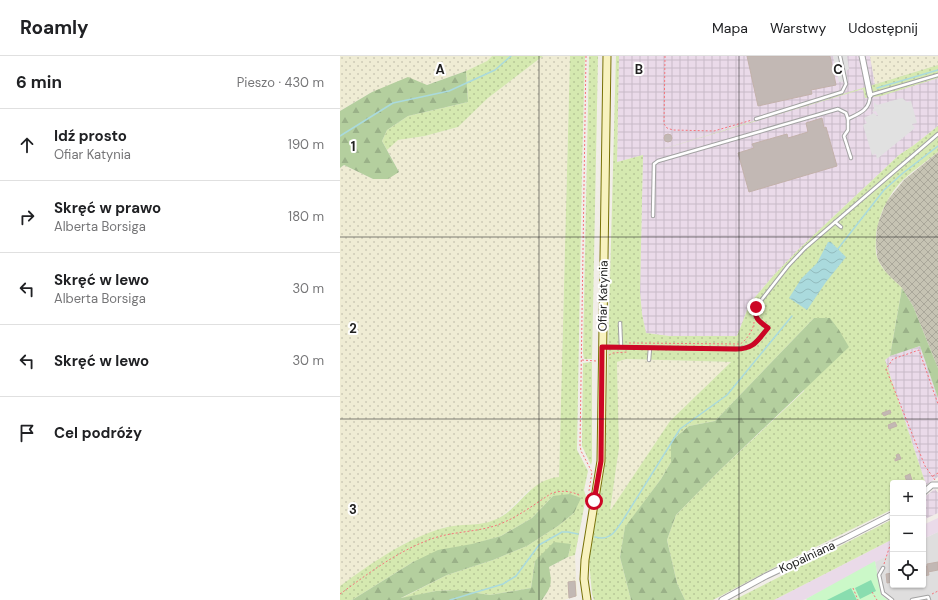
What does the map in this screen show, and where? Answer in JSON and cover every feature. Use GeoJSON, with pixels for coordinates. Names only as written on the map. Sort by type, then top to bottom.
{"type":"FeatureCollection","features":[{"type":"Feature","properties":{"kind":"street","name":"Ofiar Katynia"},"geometry":{"type":"LineString","coordinates":[[587,600],[584,579],[585,560],[601,461],[607,56]]}},
{"type":"Feature","properties":{"kind":"street"},"geometry":{"type":"LineString","coordinates":[[862,56],[870,95]]}},
{"type":"Feature","properties":{"kind":"street"},"geometry":{"type":"LineString","coordinates":[[926,490],[932,485],[938,485]]}},
{"type":"Feature","properties":{"kind":"street","name":"Kopalniana"},"geometry":{"type":"LineString","coordinates":[[722,600],[766,576],[890,516]]}},
{"type":"Feature","properties":{"kind":"lane"},"geometry":{"type":"LineString","coordinates":[[756,118],[842,92],[846,84],[840,56]]}},
{"type":"Feature","properties":{"kind":"lane"},"geometry":{"type":"LineString","coordinates":[[848,119],[864,112],[868,107],[870,95],[938,75]]}},
{"type":"Feature","properties":{"kind":"lane"},"geometry":{"type":"LineString","coordinates":[[653,216],[654,164],[658,161],[838,109],[846,113],[848,119],[848,130],[844,136],[851,158]]}},
{"type":"Feature","properties":{"kind":"lane"},"geometry":{"type":"LineString","coordinates":[[602,347],[744,349],[755,344],[768,328],[757,319],[755,316],[755,311],[759,303],[788,266],[805,248],[938,134]]}},
{"type":"Feature","properties":{"kind":"lane"},"geometry":{"type":"LineString","coordinates":[[835,222],[841,227]]}},
{"type":"Feature","properties":{"kind":"lane"},"geometry":{"type":"LineString","coordinates":[[620,323],[621,347]]}},
{"type":"Feature","properties":{"kind":"lane"},"geometry":{"type":"LineString","coordinates":[[649,360],[650,348]]}},
{"type":"Feature","properties":{"kind":"lane"},"geometry":{"type":"LineString","coordinates":[[883,568],[878,575],[883,593],[892,600]]}},
{"type":"Feature","properties":{"kind":"lane"},"geometry":{"type":"LineString","coordinates":[[912,600],[929,598]]}},
{"type":"Feature","properties":{"kind":"path"},"geometry":{"type":"LineString","coordinates":[[586,56],[580,447],[592,472],[589,485],[590,492]]}},
{"type":"Feature","properties":{"kind":"path"},"geometry":{"type":"LineString","coordinates":[[665,56],[664,124],[667,128],[673,130],[714,131],[756,118]]}},
{"type":"Feature","properties":{"kind":"path"},"geometry":{"type":"LineString","coordinates":[[629,342],[740,344],[744,341],[754,326],[755,316]]}},
{"type":"Feature","properties":{"kind":"path"},"geometry":{"type":"LineString","coordinates":[[938,404],[919,350],[893,359],[886,369],[925,466],[932,476],[938,473]]}},
{"type":"Feature","properties":{"kind":"path"},"geometry":{"type":"LineString","coordinates":[[608,358],[613,353],[628,353]]}},
{"type":"Feature","properties":{"kind":"path"},"geometry":{"type":"LineString","coordinates":[[581,360],[594,360]]}},
{"type":"Feature","properties":{"kind":"path"},"geometry":{"type":"LineString","coordinates":[[340,594],[380,565],[428,540],[450,534],[492,527],[505,522],[552,493],[559,491],[572,492],[581,496]]}},
{"type":"Feature","properties":{"kind":"path"},"geometry":{"type":"LineString","coordinates":[[883,568],[890,546]]}},
{"type":"Feature","properties":{"kind":"path"},"geometry":{"type":"LineString","coordinates":[[853,588],[858,600]]}},
{"type":"Feature","properties":{"kind":"path"},"geometry":{"type":"LineString","coordinates":[[929,598],[938,591]]}},
{"type":"Feature","properties":{"kind":"path"},"geometry":{"type":"LineString","coordinates":[[872,592],[877,600]]}},
{"type":"Feature","properties":{"kind":"shaded area"},"geometry":{"type":"Polygon","coordinates":[[[340,56],[492,56],[487,61],[466,71],[427,85],[372,92],[340,111],[340,56]]]}},
{"type":"Feature","properties":{"kind":"shaded area"},"geometry":{"type":"Polygon","coordinates":[[[543,56],[570,56],[559,477],[528,491],[508,511],[496,520],[483,524],[445,527],[403,544],[340,586],[340,168],[344,165],[373,179],[399,172],[387,150],[397,140],[425,136],[458,127],[488,98],[543,56]]]}},
{"type":"Feature","properties":{"kind":"shaded area"},"geometry":{"type":"Polygon","coordinates":[[[619,56],[870,56],[875,84],[938,65],[938,126],[899,155],[799,249],[774,275],[750,303],[737,336],[669,336],[646,333],[642,314],[640,292],[643,155],[617,162],[619,56]]]}},
{"type":"Feature","properties":{"kind":"shaded area"},"geometry":{"type":"Polygon","coordinates":[[[833,56],[847,56],[849,69],[846,71],[848,81],[839,82],[833,56]]]}},
{"type":"Feature","properties":{"kind":"shaded area"},"geometry":{"type":"Polygon","coordinates":[[[870,56],[938,56],[938,65],[875,84],[870,56]]]}},
{"type":"Feature","properties":{"kind":"shaded area"},"geometry":{"type":"Polygon","coordinates":[[[902,98],[907,102],[911,101],[917,123],[912,124],[915,128],[877,159],[876,154],[872,155],[863,125],[867,123],[864,118],[874,113],[878,116],[876,111],[872,112],[874,109],[874,102],[877,105],[902,98]]]}},
{"type":"Feature","properties":{"kind":"shaded area"},"geometry":{"type":"Polygon","coordinates":[[[938,152],[938,368],[913,306],[902,288],[887,274],[879,262],[876,243],[877,226],[886,202],[904,180],[938,152]]]}},
{"type":"Feature","properties":{"kind":"shaded area"},"geometry":{"type":"Polygon","coordinates":[[[920,346],[938,398],[938,477],[926,485],[926,480],[924,480],[885,360],[890,356],[920,346]]]}},
{"type":"Feature","properties":{"kind":"shaded area"},"geometry":{"type":"Polygon","coordinates":[[[626,359],[731,362],[670,421],[610,512],[619,448],[617,362],[626,359]]]}},
{"type":"Feature","properties":{"kind":"shaded area"},"geometry":{"type":"Polygon","coordinates":[[[935,489],[938,493],[938,513],[926,519],[926,516],[926,496],[935,489]]]}},
{"type":"Feature","properties":{"kind":"shaded area"},"geometry":{"type":"Polygon","coordinates":[[[938,518],[938,532],[926,538],[926,524],[938,518]]]}},
{"type":"Feature","properties":{"kind":"shaded area"},"geometry":{"type":"Polygon","coordinates":[[[938,532],[938,600],[888,600],[881,595],[875,561],[890,554],[890,588],[926,588],[926,538],[938,532]]]}},
{"type":"Feature","properties":{"kind":"shaded area"},"geometry":{"type":"Polygon","coordinates":[[[890,541],[890,555],[806,599],[774,600],[890,541]]]}},
{"type":"Feature","properties":{"kind":"shaded area"},"geometry":{"type":"Polygon","coordinates":[[[575,555],[577,596],[564,600],[542,600],[547,593],[549,567],[575,555]]]}},
{"type":"Feature","properties":{"kind":"green space"},"geometry":{"type":"Polygon","coordinates":[[[492,56],[543,56],[488,98],[458,127],[425,136],[398,140],[387,150],[382,141],[387,130],[408,116],[468,102],[466,71],[487,61],[492,56]]]}},
{"type":"Feature","properties":{"kind":"green space"},"geometry":{"type":"Polygon","coordinates":[[[570,56],[585,56],[577,450],[588,471],[584,490],[586,497],[575,555],[568,557],[571,544],[535,561],[531,588],[490,595],[457,590],[436,591],[400,599],[447,575],[493,560],[527,546],[558,526],[574,513],[553,496],[532,518],[501,536],[413,562],[352,600],[340,600],[340,586],[389,552],[415,538],[443,528],[482,524],[494,520],[511,509],[539,484],[548,479],[559,477],[570,56]]]}},
{"type":"Feature","properties":{"kind":"green space"},"geometry":{"type":"Polygon","coordinates":[[[589,56],[598,56],[592,359],[584,359],[583,353],[589,56]]]}},
{"type":"Feature","properties":{"kind":"green space"},"geometry":{"type":"Polygon","coordinates":[[[616,56],[619,56],[617,162],[643,155],[640,292],[642,314],[646,333],[669,336],[737,336],[750,303],[774,275],[799,249],[899,155],[938,126],[938,152],[908,175],[894,191],[882,212],[876,236],[876,252],[881,266],[902,288],[890,356],[885,360],[924,480],[890,480],[890,510],[779,565],[713,600],[685,600],[677,583],[667,540],[676,515],[719,471],[804,391],[814,318],[715,421],[689,426],[671,441],[671,462],[661,479],[625,528],[620,557],[631,600],[594,600],[592,594],[589,560],[605,466],[616,56]],[[626,359],[617,362],[619,448],[610,511],[670,421],[731,362],[626,359]]]}},
{"type":"Feature","properties":{"kind":"green space"},"geometry":{"type":"Polygon","coordinates":[[[938,65],[938,78],[881,96],[865,98],[863,89],[643,155],[938,65]]]}},
{"type":"Feature","properties":{"kind":"green space"},"geometry":{"type":"Polygon","coordinates":[[[466,71],[468,102],[408,116],[387,130],[382,141],[399,172],[388,179],[373,179],[344,165],[340,168],[340,111],[372,92],[408,77],[427,85],[466,71]]]}},
{"type":"Feature","properties":{"kind":"green space"},"geometry":{"type":"Polygon","coordinates":[[[902,288],[913,306],[938,368],[938,398],[920,346],[890,356],[902,288]]]}},
{"type":"Feature","properties":{"kind":"green space"},"geometry":{"type":"Polygon","coordinates":[[[814,318],[830,318],[849,347],[719,471],[676,515],[667,540],[677,583],[685,600],[631,600],[620,557],[625,527],[661,479],[671,462],[671,441],[689,426],[715,421],[814,318]]]}},
{"type":"Feature","properties":{"kind":"green space"},"geometry":{"type":"Polygon","coordinates":[[[592,362],[591,465],[582,446],[583,363],[592,362]]]}},
{"type":"Feature","properties":{"kind":"green space"},"geometry":{"type":"Polygon","coordinates":[[[570,494],[581,498],[574,513],[558,526],[527,546],[493,560],[447,575],[401,598],[436,591],[457,590],[490,595],[531,588],[535,561],[554,542],[571,544],[568,557],[549,567],[551,577],[550,585],[542,600],[352,600],[413,562],[438,550],[472,544],[501,536],[532,518],[553,496],[570,494]]]}},
{"type":"Feature","properties":{"kind":"green space"},"geometry":{"type":"Polygon","coordinates":[[[890,521],[890,541],[774,600],[734,600],[890,521]]]}},
{"type":"Feature","properties":{"kind":"green space"},"geometry":{"type":"Polygon","coordinates":[[[875,561],[881,595],[888,600],[806,599],[875,561]]]}},
{"type":"Feature","properties":{"kind":"green space"},"geometry":{"type":"Polygon","coordinates":[[[871,580],[876,591],[860,599],[855,588],[871,580]]]}},
{"type":"Feature","properties":{"kind":"green space"},"geometry":{"type":"Polygon","coordinates":[[[851,588],[857,600],[827,600],[851,588]]]}},
{"type":"Feature","properties":{"kind":"water"},"geometry":{"type":"Polygon","coordinates":[[[828,242],[831,242],[846,257],[826,282],[807,310],[789,298],[801,279],[817,263],[828,242]]]}},
{"type":"Feature","properties":{"kind":"building"},"geometry":{"type":"Polygon","coordinates":[[[747,56],[830,56],[836,85],[811,90],[812,94],[758,106],[747,56]]]}},
{"type":"Feature","properties":{"kind":"building"},"geometry":{"type":"Polygon","coordinates":[[[822,118],[837,166],[749,192],[738,153],[754,148],[752,144],[787,134],[788,138],[808,132],[806,123],[822,118]]]}},
{"type":"Feature","properties":{"kind":"building"},"geometry":{"type":"Polygon","coordinates":[[[668,134],[671,135],[671,141],[668,142],[665,141],[664,138],[665,135],[668,134]]]}},
{"type":"Feature","properties":{"kind":"building"},"geometry":{"type":"Polygon","coordinates":[[[890,410],[891,413],[884,416],[882,413],[890,410]]]}},
{"type":"Feature","properties":{"kind":"building"},"geometry":{"type":"Polygon","coordinates":[[[895,422],[897,426],[889,429],[888,425],[895,422]]]}},
{"type":"Feature","properties":{"kind":"building"},"geometry":{"type":"Polygon","coordinates":[[[899,454],[901,459],[895,461],[897,458],[896,455],[899,454]]]}},
{"type":"Feature","properties":{"kind":"building"},"geometry":{"type":"Polygon","coordinates":[[[910,474],[912,480],[906,480],[905,476],[910,474]]]}},
{"type":"Feature","properties":{"kind":"building"},"geometry":{"type":"Polygon","coordinates":[[[938,562],[938,570],[928,572],[927,564],[938,562]]]}},
{"type":"Feature","properties":{"kind":"building"},"geometry":{"type":"Polygon","coordinates":[[[926,566],[929,575],[926,576],[926,566]]]}},
{"type":"Feature","properties":{"kind":"building"},"geometry":{"type":"Polygon","coordinates":[[[890,573],[890,582],[887,583],[886,574],[890,573]]]}},
{"type":"Feature","properties":{"kind":"building"},"geometry":{"type":"Polygon","coordinates":[[[575,581],[576,596],[569,598],[568,582],[575,581]]]}},
{"type":"Feature","properties":{"kind":"waterway"},"geometry":{"type":"LineString","coordinates":[[340,136],[393,103],[449,91],[495,70],[511,56]]}},
{"type":"Feature","properties":{"kind":"waterway"},"geometry":{"type":"LineString","coordinates":[[877,88],[938,70]]}},
{"type":"Feature","properties":{"kind":"waterway"},"geometry":{"type":"LineString","coordinates":[[837,250],[884,190],[938,146]]}},
{"type":"Feature","properties":{"kind":"waterway"},"geometry":{"type":"LineString","coordinates":[[595,537],[605,538],[615,532],[680,429],[727,395],[792,316]]}},
{"type":"Feature","properties":{"kind":"waterway"},"geometry":{"type":"LineString","coordinates":[[450,600],[503,584],[516,576],[539,545],[562,532],[578,534]]}},
{"type":"Feature","properties":{"kind":"route"},"geometry":{"type":"LineString","coordinates":[[594,501],[601,461],[602,347],[748,348],[755,344],[768,328],[755,316],[756,307]]}}]}
